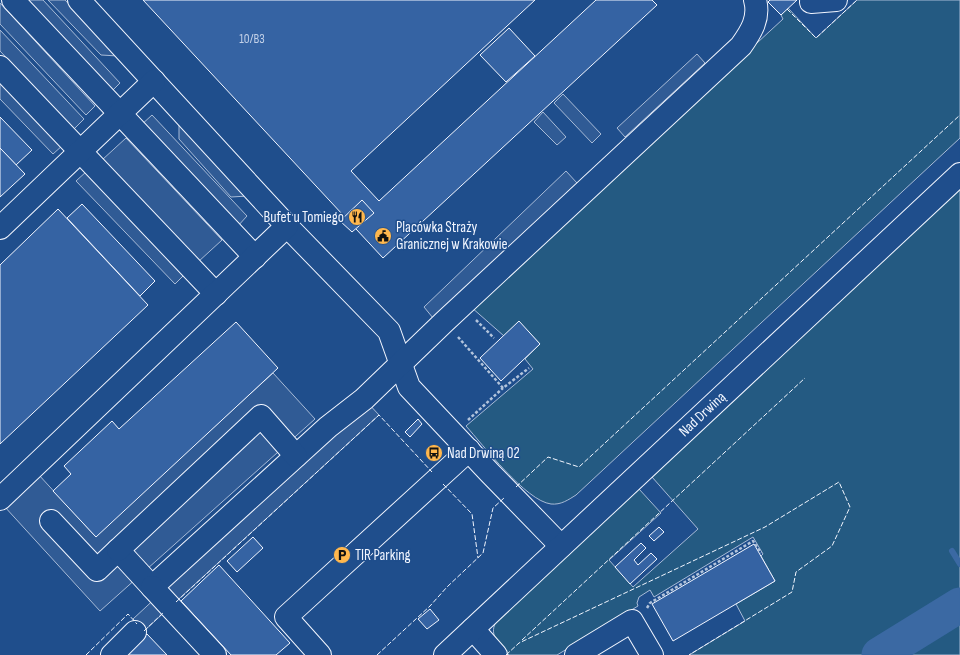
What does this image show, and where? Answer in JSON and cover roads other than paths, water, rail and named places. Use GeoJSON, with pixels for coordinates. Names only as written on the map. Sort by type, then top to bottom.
{"type":"FeatureCollection","features":[{"type":"Feature","properties":{"kind":"street"},"geometry":{"type":"LineString","coordinates":[[13,0],[255,257]]}},
{"type":"Feature","properties":{"kind":"street"},"geometry":{"type":"LineString","coordinates":[[79,0],[287,226],[389,331],[409,387],[562,546]]}},
{"type":"Feature","properties":{"kind":"street"},"geometry":{"type":"LineString","coordinates":[[152,587],[328,427],[364,399],[741,46],[751,32],[757,18],[755,0]]}},
{"type":"Feature","properties":{"kind":"street"},"geometry":{"type":"LineString","coordinates":[[811,2],[836,0]]}},
{"type":"Feature","properties":{"kind":"street"},"geometry":{"type":"LineString","coordinates":[[0,67],[216,294]]}},
{"type":"Feature","properties":{"kind":"street"},"geometry":{"type":"LineString","coordinates":[[0,228],[154,82]]}},
{"type":"Feature","properties":{"kind":"street","name":"Nad Drwiną"},"geometry":{"type":"LineString","coordinates":[[445,655],[960,174]]}},
{"type":"Feature","properties":{"kind":"street"},"geometry":{"type":"LineString","coordinates":[[0,499],[287,226]]}},
{"type":"Feature","properties":{"kind":"street"},"geometry":{"type":"LineString","coordinates":[[51,521],[97,570],[261,416],[296,456]]}},
{"type":"Feature","properties":{"kind":"street"},"geometry":{"type":"LineString","coordinates":[[320,655],[286,617],[469,450]]}},
{"type":"Feature","properties":{"kind":"street"},"geometry":{"type":"LineString","coordinates":[[118,550],[216,655]]}},
{"type":"Feature","properties":{"kind":"street"},"geometry":{"type":"LineString","coordinates":[[576,655],[632,621],[652,655]]}},
{"type":"Feature","properties":{"kind":"street"},"geometry":{"type":"LineString","coordinates":[[473,629],[496,655]]}},
{"type":"Feature","properties":{"kind":"street"},"geometry":{"type":"LineString","coordinates":[[112,655],[135,632]]}},
{"type":"Feature","properties":{"kind":"waterway"},"geometry":{"type":"LineString","coordinates":[[952,551],[960,564]]}},
{"type":"Feature","properties":{"kind":"waterway"},"geometry":{"type":"LineString","coordinates":[[879,655],[960,605]]}},
{"type":"Feature","properties":{"kind":"place","name":"Bufet u Tomiego"},"geometry":{"type":"Point","coordinates":[357,217]}},
{"type":"Feature","properties":{"kind":"place","name":"Placówka Straży Granicznej w Krakowie"},"geometry":{"type":"Point","coordinates":[383,236]}},
{"type":"Feature","properties":{"kind":"place","name":"Nad Drwiną 02"},"geometry":{"type":"Point","coordinates":[434,453]}},
{"type":"Feature","properties":{"kind":"place","name":"TIR Parking"},"geometry":{"type":"Point","coordinates":[342,555]}}]}
